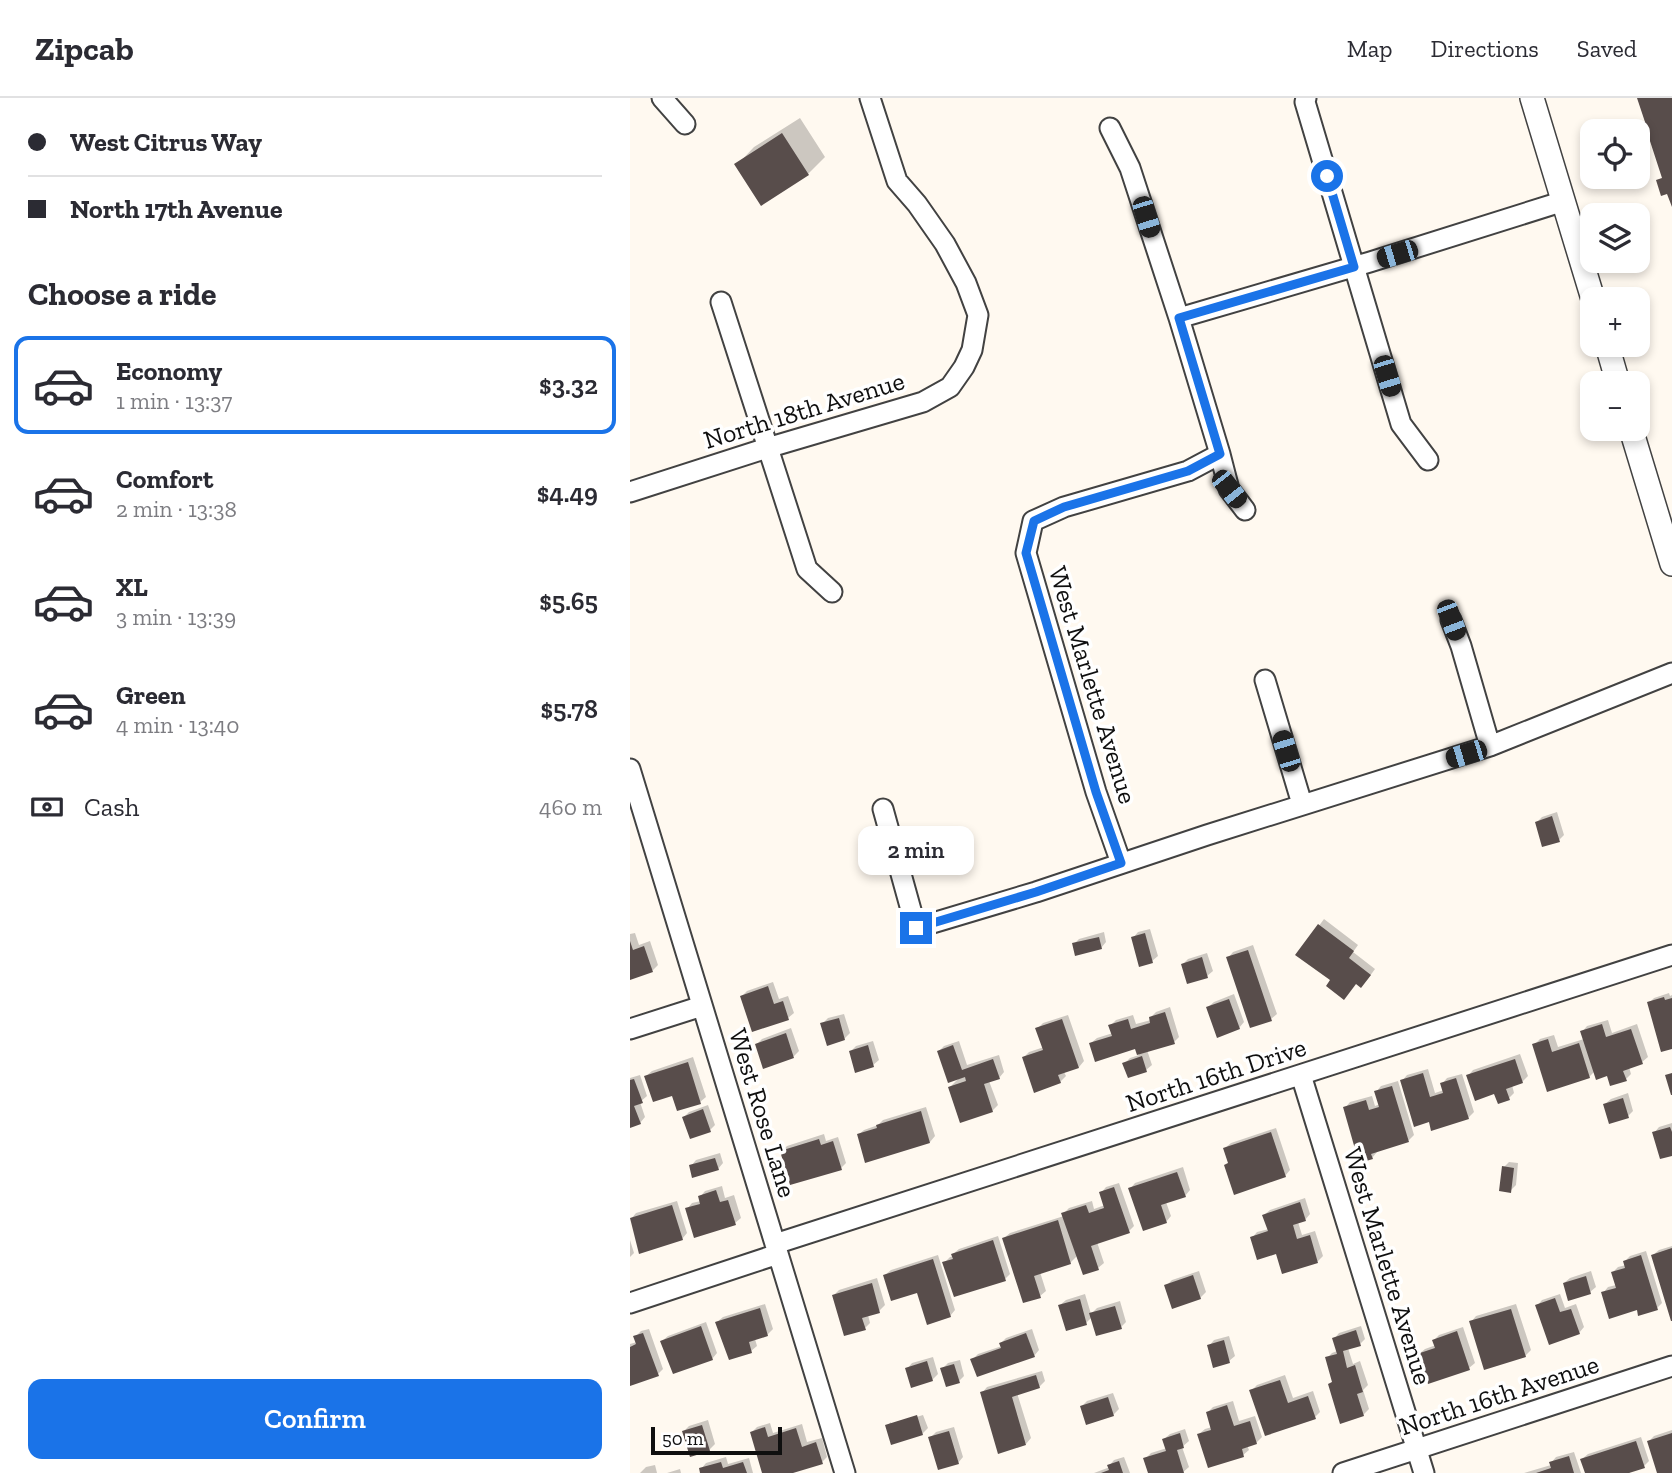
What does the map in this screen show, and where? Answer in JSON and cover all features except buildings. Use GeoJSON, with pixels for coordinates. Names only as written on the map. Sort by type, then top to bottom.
{"type":"FeatureCollection","features":[{"type":"Feature","properties":{"kind":"street"},"geometry":{"type":"LineString","coordinates":[[662,98],[685,124]]}},
{"type":"Feature","properties":{"kind":"street","name":"North 18th Avenue"},"geometry":{"type":"LineString","coordinates":[[630,492],[923,401],[950,387],[964,367],[972,350],[978,315],[966,283],[945,244],[897,181],[870,98]]}},
{"type":"Feature","properties":{"kind":"street"},"geometry":{"type":"LineString","coordinates":[[1306,98],[1401,424],[1428,460]]}},
{"type":"Feature","properties":{"kind":"street"},"geometry":{"type":"LineString","coordinates":[[1532,98],[1589,287]]}},
{"type":"Feature","properties":{"kind":"street"},"geometry":{"type":"LineString","coordinates":[[1110,128],[1130,168],[1179,318],[1229,489],[1245,510]]}},
{"type":"Feature","properties":{"kind":"street"},"geometry":{"type":"LineString","coordinates":[[1179,318],[1564,201]]}},
{"type":"Feature","properties":{"kind":"street"},"geometry":{"type":"LineString","coordinates":[[721,302],[807,569],[832,592]]}},
{"type":"Feature","properties":{"kind":"street"},"geometry":{"type":"LineString","coordinates":[[1636,441],[1672,564]]}},
{"type":"Feature","properties":{"kind":"street","name":"West Marlette Avenue"},"geometry":{"type":"LineString","coordinates":[[1121,863],[1096,792],[1026,553],[1034,521],[1064,507],[1188,471],[1220,454]]}},
{"type":"Feature","properties":{"kind":"street"},"geometry":{"type":"LineString","coordinates":[[1451,620],[1490,746]]}},
{"type":"Feature","properties":{"kind":"street"},"geometry":{"type":"LineString","coordinates":[[883,809],[916,928],[1490,746],[1672,673]]}},
{"type":"Feature","properties":{"kind":"street"},"geometry":{"type":"LineString","coordinates":[[1265,680],[1302,804]]}},
{"type":"Feature","properties":{"kind":"street","name":"West Rose Lane"},"geometry":{"type":"LineString","coordinates":[[630,769],[845,1473]]}},
{"type":"Feature","properties":{"kind":"street","name":"North 16th Drive"},"geometry":{"type":"LineString","coordinates":[[630,1303],[777,1249],[1672,955]]}},
{"type":"Feature","properties":{"kind":"street"},"geometry":{"type":"LineString","coordinates":[[630,1029],[702,1006]]}},
{"type":"Feature","properties":{"kind":"street","name":"West Marlette Avenue"},"geometry":{"type":"LineString","coordinates":[[1301,1075],[1424,1473]]}},
{"type":"Feature","properties":{"kind":"street","name":"North 16th Avenue"},"geometry":{"type":"LineString","coordinates":[[1343,1473],[1672,1366]]}},
{"type":"Feature","properties":{"kind":"route"},"geometry":{"type":"LineString","coordinates":[[916,928],[1121,863],[1096,792],[1026,553],[1034,521],[1064,507],[1188,471],[1220,454],[1179,318],[1354,267],[1327,176]]}}]}
